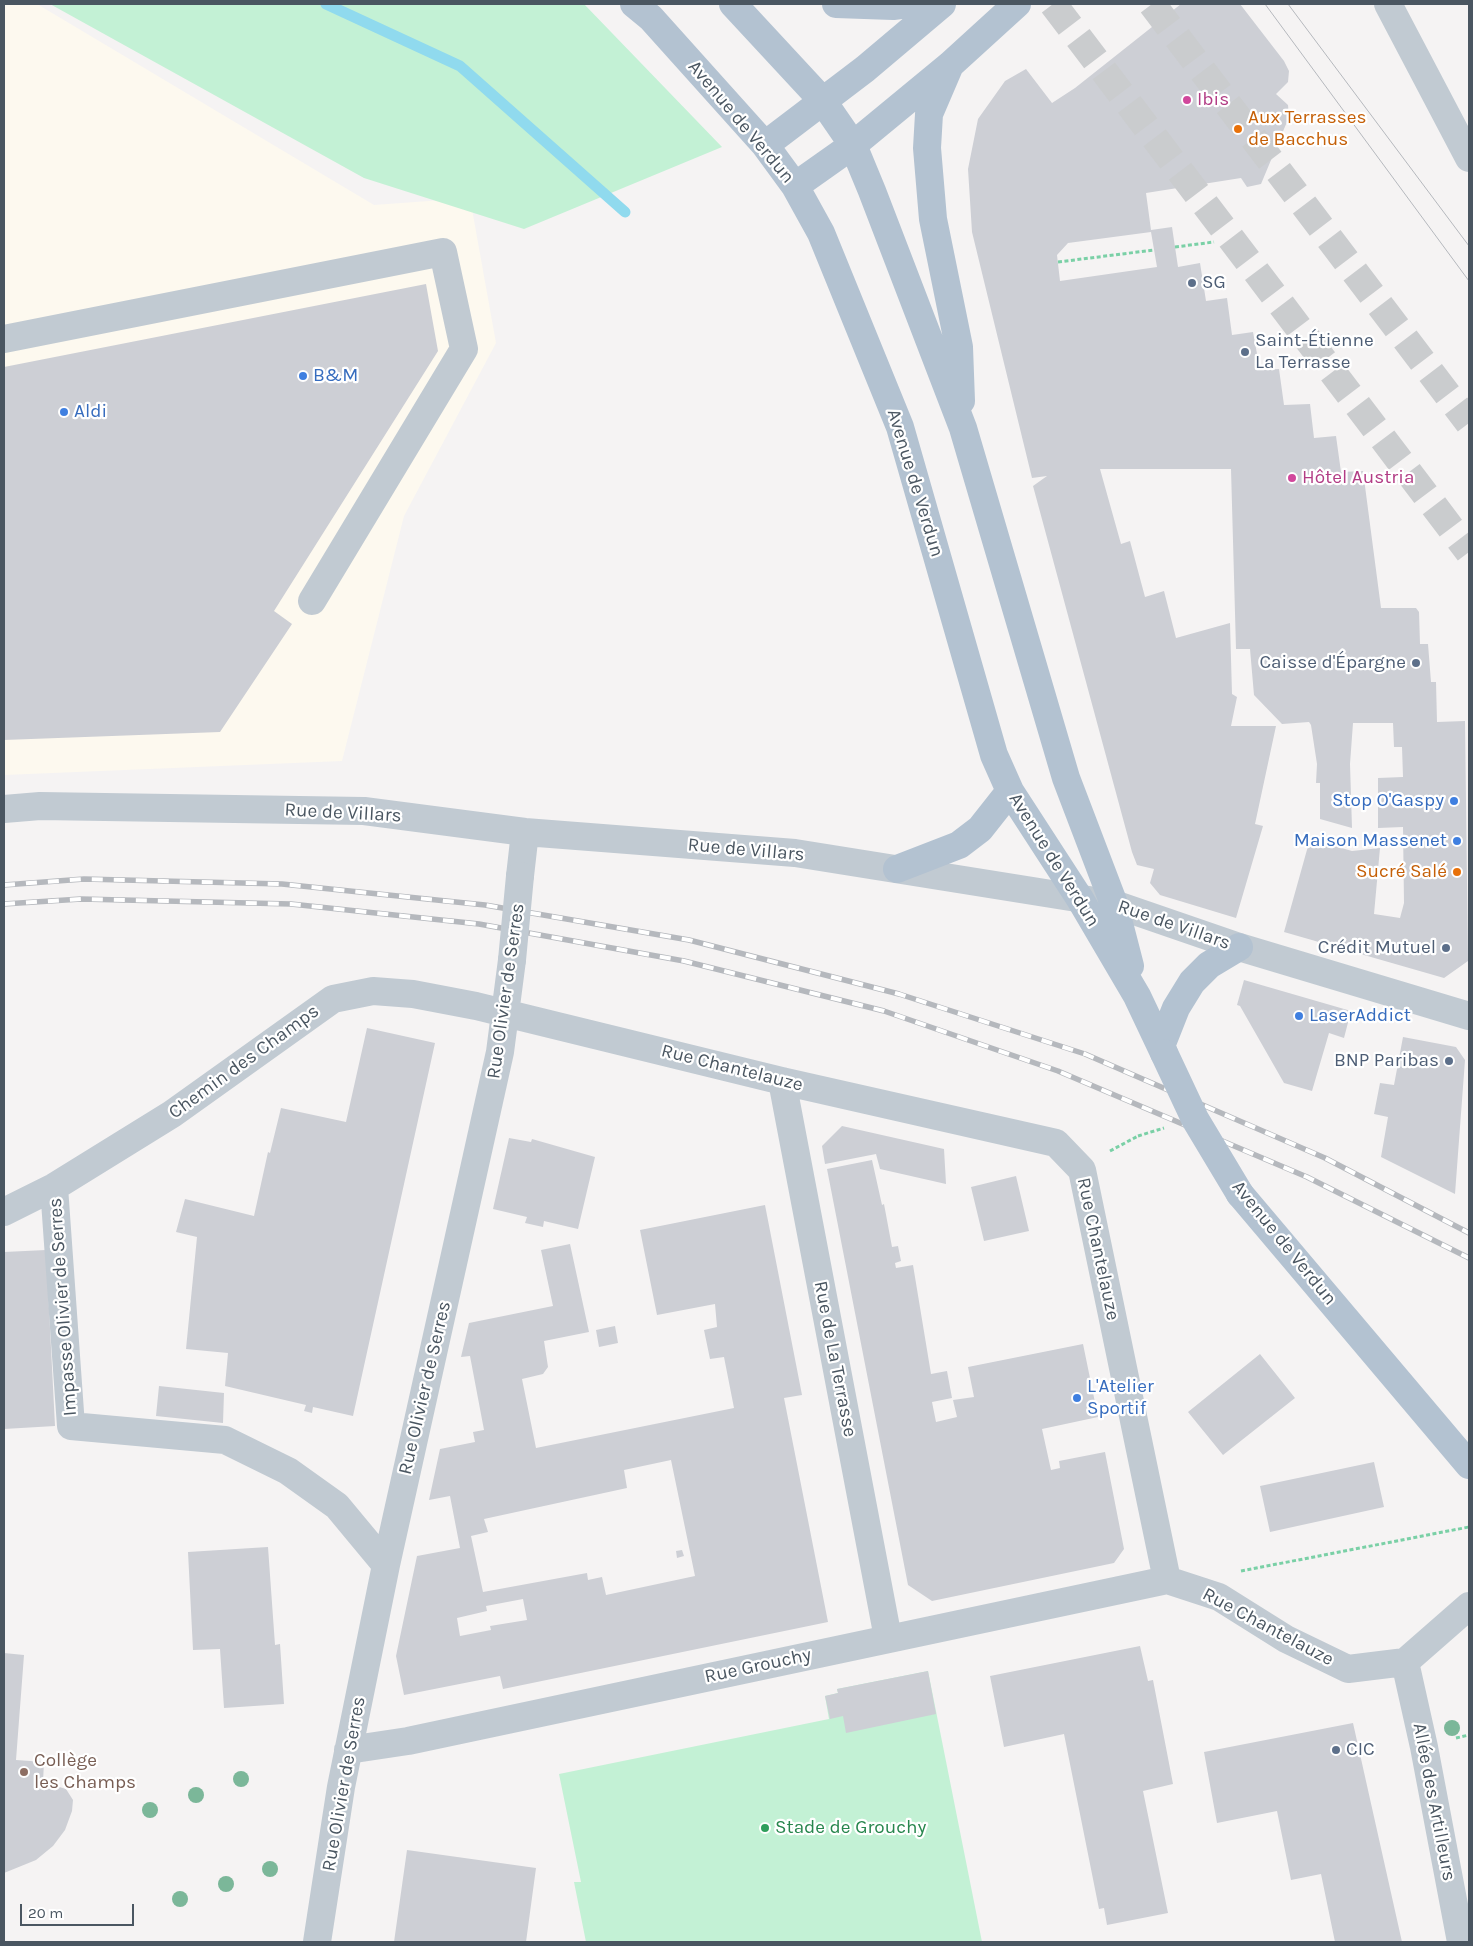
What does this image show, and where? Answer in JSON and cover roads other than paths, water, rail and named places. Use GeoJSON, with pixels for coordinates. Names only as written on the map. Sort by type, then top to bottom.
{"type":"FeatureCollection","features":[{"type":"Feature","properties":{"kind":"main road","name":"Avenue de Verdun"},"geometry":{"type":"LineString","coordinates":[[634,4],[651,18],[765,145],[795,186],[821,233],[900,427],[994,756],[1010,791],[1080,899],[1137,996],[1195,1119],[1240,1194],[1469,1466]]}},
{"type":"Feature","properties":{"kind":"main road","name":"Avenue de Verdun"},"geometry":{"type":"LineString","coordinates":[[733,4],[822,100],[853,145],[882,215],[963,428],[1066,778],[1114,904],[1137,996]]}},
{"type":"Feature","properties":{"kind":"main road"},"geometry":{"type":"LineString","coordinates":[[836,4],[893,6],[908,4]]}},
{"type":"Feature","properties":{"kind":"main road"},"geometry":{"type":"LineString","coordinates":[[765,145],[865,69],[942,4]]}},
{"type":"Feature","properties":{"kind":"main road"},"geometry":{"type":"LineString","coordinates":[[795,186],[853,145],[950,65],[1017,4]]}},
{"type":"Feature","properties":{"kind":"main road"},"geometry":{"type":"LineString","coordinates":[[950,65],[929,114],[927,148],[933,218],[959,347],[963,428]]}},
{"type":"Feature","properties":{"kind":"main road"},"geometry":{"type":"LineString","coordinates":[[897,869],[959,845],[980,829],[1010,791]]}},
{"type":"Feature","properties":{"kind":"main road"},"geometry":{"type":"LineString","coordinates":[[1163,1050],[1176,1008],[1192,982],[1209,965],[1239,947]]}},
{"type":"Feature","properties":{"kind":"street"},"geometry":{"type":"LineString","coordinates":[[1388,4],[1469,158]]}},
{"type":"Feature","properties":{"kind":"street"},"geometry":{"type":"LineString","coordinates":[[4,340],[443,252],[464,349],[312,601]]}},
{"type":"Feature","properties":{"kind":"street"},"geometry":{"type":"LineString","coordinates":[[4,789],[40,806]]}},
{"type":"Feature","properties":{"kind":"street","name":"Rue de Villars"},"geometry":{"type":"LineString","coordinates":[[4,808],[40,806],[364,811],[525,832],[795,853],[1114,904],[1239,947],[1469,1016]]}},
{"type":"Feature","properties":{"kind":"street","name":"Rue Olivier de Serres"},"geometry":{"type":"LineString","coordinates":[[317,1942],[348,1750],[386,1565],[500,1052],[512,960],[525,832]]}},
{"type":"Feature","properties":{"kind":"street","name":"Chemin des Champs"},"geometry":{"type":"LineString","coordinates":[[4,1212],[54,1188],[172,1114],[333,999],[373,991],[413,994],[505,1014]]}},
{"type":"Feature","properties":{"kind":"street","name":"Rue Chantelauze"},"geometry":{"type":"LineString","coordinates":[[505,1014],[782,1081],[1056,1143],[1082,1170],[1167,1580],[1219,1597],[1286,1639],[1348,1669],[1405,1662]]}},
{"type":"Feature","properties":{"kind":"street","name":"Rue de La Terrasse"},"geometry":{"type":"LineString","coordinates":[[782,1081],[888,1638]]}},
{"type":"Feature","properties":{"kind":"street","name":"Impasse Olivier de Serres"},"geometry":{"type":"LineString","coordinates":[[54,1188],[71,1426],[225,1440],[288,1471],[337,1506],[386,1565]]}},
{"type":"Feature","properties":{"kind":"street","name":"Rue Grouchy"},"geometry":{"type":"LineString","coordinates":[[348,1750],[408,1741],[1167,1580]]}},
{"type":"Feature","properties":{"kind":"street"},"geometry":{"type":"LineString","coordinates":[[1405,1662],[1469,1606]]}},
{"type":"Feature","properties":{"kind":"street","name":"Allée des Artilleurs"},"geometry":{"type":"LineString","coordinates":[[1405,1662],[1424,1746],[1461,1942]]}},
{"type":"Feature","properties":{"kind":"waterway"},"geometry":{"type":"LineString","coordinates":[[326,4],[460,66],[625,212]]}},
{"type":"Feature","properties":{"kind":"tunnel"},"geometry":{"type":"LineString","coordinates":[[1053,4],[1469,552]]}},
{"type":"Feature","properties":{"kind":"tunnel"},"geometry":{"type":"LineString","coordinates":[[1152,4],[1469,423]]}},
{"type":"Feature","properties":{"kind":"tram line"},"geometry":{"type":"LineString","coordinates":[[1265,4],[1469,281]]}},
{"type":"Feature","properties":{"kind":"tram line"},"geometry":{"type":"LineString","coordinates":[[1288,4],[1469,246]]}},
{"type":"Feature","properties":{"kind":"railway"},"geometry":{"type":"LineString","coordinates":[[4,885],[84,879],[282,884],[485,905],[689,940],[899,994],[1085,1054],[1325,1158],[1469,1233]]}},
{"type":"Feature","properties":{"kind":"railway"},"geometry":{"type":"LineString","coordinates":[[4,904],[81,899],[291,904],[479,924],[684,961],[884,1011],[1058,1071],[1307,1177],[1469,1258]]}},
{"type":"Feature","properties":{"kind":"place","name":"Ibis"},"geometry":{"type":"Point","coordinates":[1187,100]}},
{"type":"Feature","properties":{"kind":"place","name":"Aux Terrasses de Bacchus"},"geometry":{"type":"Point","coordinates":[1238,129]}},
{"type":"Feature","properties":{"kind":"place","name":"SG"},"geometry":{"type":"Point","coordinates":[1192,283]}},
{"type":"Feature","properties":{"kind":"place","name":"Saint-Étienne La Terrasse"},"geometry":{"type":"Point","coordinates":[1245,352]}},
{"type":"Feature","properties":{"kind":"place","name":"B&M"},"geometry":{"type":"Point","coordinates":[303,376]}},
{"type":"Feature","properties":{"kind":"place","name":"Aldi"},"geometry":{"type":"Point","coordinates":[64,412]}},
{"type":"Feature","properties":{"kind":"place","name":"Hôtel Austria"},"geometry":{"type":"Point","coordinates":[1292,478]}},
{"type":"Feature","properties":{"kind":"place","name":"Caisse d'Épargne"},"geometry":{"type":"Point","coordinates":[1416,663]}},
{"type":"Feature","properties":{"kind":"place","name":"Stop O'Gaspy"},"geometry":{"type":"Point","coordinates":[1454,801]}},
{"type":"Feature","properties":{"kind":"place","name":"Maison Massenet"},"geometry":{"type":"Point","coordinates":[1457,841]}},
{"type":"Feature","properties":{"kind":"place","name":"Sucré Salé"},"geometry":{"type":"Point","coordinates":[1457,872]}},
{"type":"Feature","properties":{"kind":"place","name":"Crédit Mutuel"},"geometry":{"type":"Point","coordinates":[1446,948]}},
{"type":"Feature","properties":{"kind":"place","name":"LaserAddict"},"geometry":{"type":"Point","coordinates":[1299,1016]}},
{"type":"Feature","properties":{"kind":"place","name":"BNP Paribas"},"geometry":{"type":"Point","coordinates":[1449,1061]}},
{"type":"Feature","properties":{"kind":"place","name":"L'Atelier Sportif"},"geometry":{"type":"Point","coordinates":[1077,1398]}},
{"type":"Feature","properties":{"kind":"place","name":"CIC"},"geometry":{"type":"Point","coordinates":[1336,1750]}},
{"type":"Feature","properties":{"kind":"place","name":"Collège les Champs"},"geometry":{"type":"Point","coordinates":[24,1772]}},
{"type":"Feature","properties":{"kind":"place","name":"Stade de Grouchy"},"geometry":{"type":"Point","coordinates":[765,1828]}}]}
